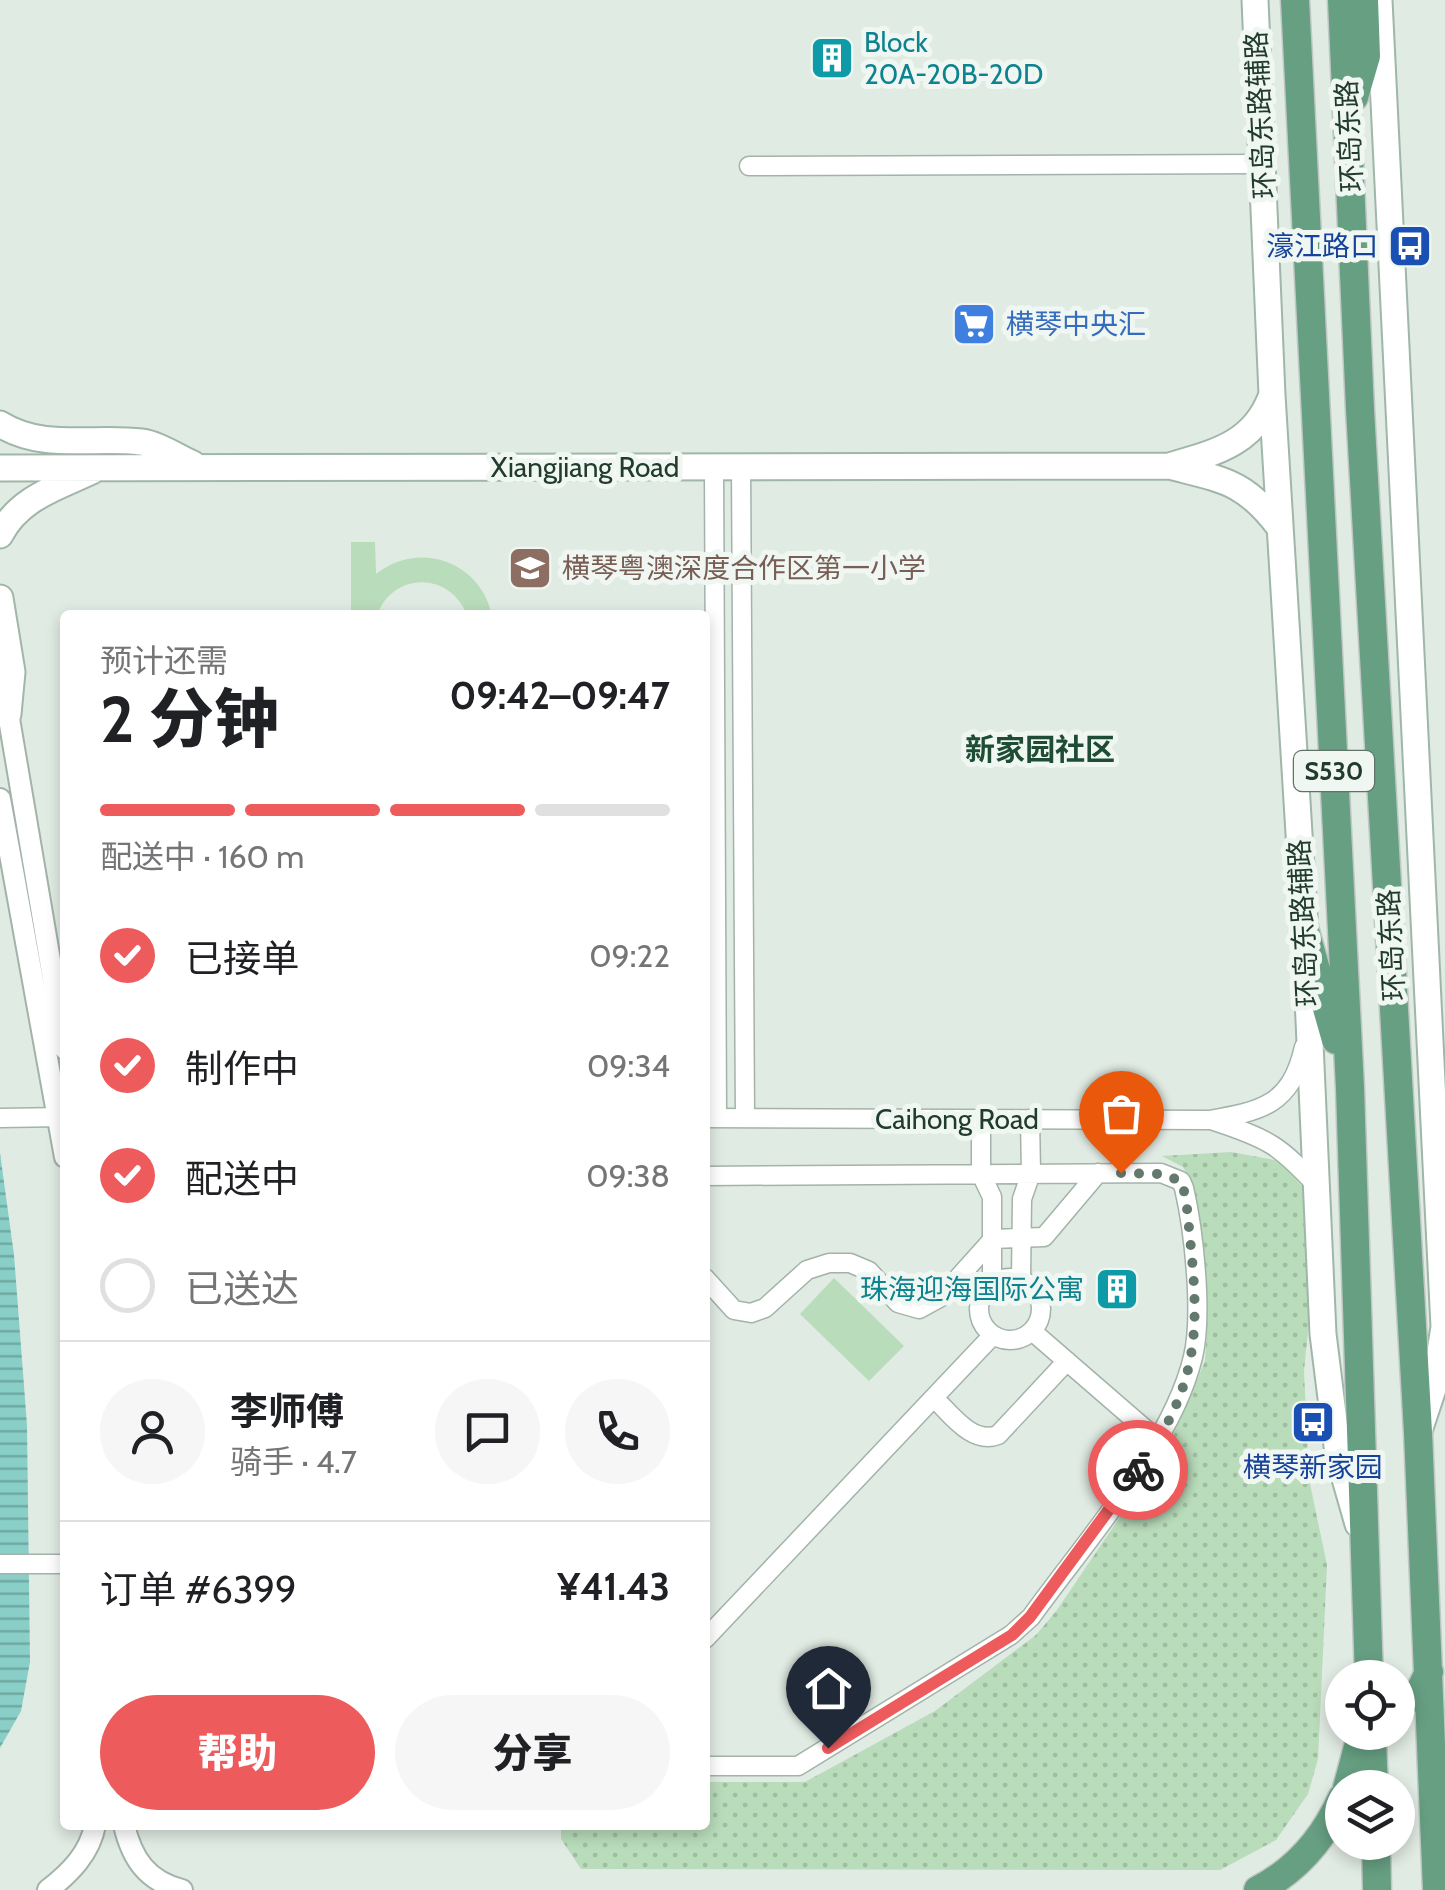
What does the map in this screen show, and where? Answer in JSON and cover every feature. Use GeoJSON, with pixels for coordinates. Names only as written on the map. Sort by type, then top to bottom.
{"type":"FeatureCollection","features":[{"type":"Feature","properties":{"kind":"main road","name":"环岛东路辅路"},"geometry":{"type":"LineString","coordinates":[[1255,0],[1272,395],[1323,1334],[1338,1454],[1364,1543]]}},
{"type":"Feature","properties":{"kind":"main road","name":"环岛东路"},"geometry":{"type":"LineString","coordinates":[[1294,0],[1350,1088],[1369,1660]]}},
{"type":"Feature","properties":{"kind":"main road","name":"环岛东路"},"geometry":{"type":"LineString","coordinates":[[1342,0],[1360,409],[1418,1432],[1437,1890]]}},
{"type":"Feature","properties":{"kind":"main road"},"geometry":{"type":"LineString","coordinates":[[1348,118],[1366,56],[1364,0]]}},
{"type":"Feature","properties":{"kind":"main road"},"geometry":{"type":"LineString","coordinates":[[1379,0],[1444,1327],[1435,1383],[1418,1432]]}},
{"type":"Feature","properties":{"kind":"main road"},"geometry":{"type":"LineString","coordinates":[[1169,466],[1219,452],[1243,439],[1261,419],[1272,395]]}},
{"type":"Feature","properties":{"kind":"main road"},"geometry":{"type":"LineString","coordinates":[[0,424],[44,440],[145,442],[202,468]]}},
{"type":"Feature","properties":{"kind":"main road"},"geometry":{"type":"LineString","coordinates":[[1169,466],[1243,489],[1264,506],[1280,528]]}},
{"type":"Feature","properties":{"kind":"main road","name":"Xiangjiang Road"},"geometry":{"type":"LineString","coordinates":[[0,468],[1169,466]]}},
{"type":"Feature","properties":{"kind":"main road"},"geometry":{"type":"LineString","coordinates":[[0,534],[18,508],[98,468]]}},
{"type":"Feature","properties":{"kind":"main road"},"geometry":{"type":"LineString","coordinates":[[0,598],[12,672],[8,714]]}},
{"type":"Feature","properties":{"kind":"main road"},"geometry":{"type":"LineString","coordinates":[[1304,931],[1350,1088]]}},
{"type":"Feature","properties":{"kind":"main road"},"geometry":{"type":"LineString","coordinates":[[1415,1697],[1429,1672]]}},
{"type":"Feature","properties":{"kind":"main road"},"geometry":{"type":"LineString","coordinates":[[1258,1890],[1308,1854],[1325,1833]]}},
{"type":"Feature","properties":{"kind":"main road"},"geometry":{"type":"LineString","coordinates":[[1376,1860],[1377,1890]]}},
{"type":"Feature","properties":{"kind":"street"},"geometry":{"type":"LineString","coordinates":[[749,166],[1262,164]]}},
{"type":"Feature","properties":{"kind":"street"},"geometry":{"type":"LineString","coordinates":[[711,1118],[714,467]]}},
{"type":"Feature","properties":{"kind":"street"},"geometry":{"type":"LineString","coordinates":[[741,467],[745,1118]]}},
{"type":"Feature","properties":{"kind":"street"},"geometry":{"type":"LineString","coordinates":[[0,663],[60,1020]]}},
{"type":"Feature","properties":{"kind":"street"},"geometry":{"type":"LineString","coordinates":[[0,800],[60,1102]]}},
{"type":"Feature","properties":{"kind":"street"},"geometry":{"type":"LineString","coordinates":[[1209,1120],[1256,1112],[1280,1097],[1298,1073],[1308,1028]]}},
{"type":"Feature","properties":{"kind":"street"},"geometry":{"type":"LineString","coordinates":[[3,1118],[60,1117]]}},
{"type":"Feature","properties":{"kind":"street","name":"Caihong Road"},"geometry":{"type":"LineString","coordinates":[[711,1118],[1209,1120]]}},
{"type":"Feature","properties":{"kind":"street"},"geometry":{"type":"LineString","coordinates":[[1021,1280],[1022,1198],[1031,1174],[1030,1119]]}},
{"type":"Feature","properties":{"kind":"street"},"geometry":{"type":"LineString","coordinates":[[980,1120],[981,1174],[992,1197],[992,1284]]}},
{"type":"Feature","properties":{"kind":"street"},"geometry":{"type":"LineString","coordinates":[[1209,1120],[1254,1134],[1282,1148],[1318,1188]]}},
{"type":"Feature","properties":{"kind":"street"},"geometry":{"type":"LineString","coordinates":[[710,1284],[734,1310],[751,1313],[766,1308],[807,1270],[850,1264],[869,1271],[898,1303],[919,1309],[941,1297],[992,1239],[1044,1237],[1098,1173]]}},
{"type":"Feature","properties":{"kind":"street"},"geometry":{"type":"LineString","coordinates":[[710,1176],[1161,1174],[1181,1181],[1184,1188],[1197,1308],[1194,1354],[1159,1441],[1030,1617],[1012,1635],[798,1766],[710,1766]]}},
{"type":"Feature","properties":{"kind":"street"},"geometry":{"type":"LineString","coordinates":[[1011,1278],[1021,1280],[1030,1285],[1040,1302],[1038,1322],[1032,1331],[1013,1340],[993,1335],[978,1309],[985,1290],[1011,1278]]}},
{"type":"Feature","properties":{"kind":"street"},"geometry":{"type":"LineString","coordinates":[[1032,1331],[1159,1441]]}},
{"type":"Feature","properties":{"kind":"street"},"geometry":{"type":"LineString","coordinates":[[710,1635],[993,1335]]}},
{"type":"Feature","properties":{"kind":"street"},"geometry":{"type":"LineString","coordinates":[[934,1398],[975,1436],[989,1438],[998,1434],[1067,1361]]}},
{"type":"Feature","properties":{"kind":"street"},"geometry":{"type":"LineString","coordinates":[[0,1564],[60,1564]]}},
{"type":"Feature","properties":{"kind":"street"},"geometry":{"type":"LineString","coordinates":[[48,1890],[79,1861],[94,1830]]}},
{"type":"Feature","properties":{"kind":"street"},"geometry":{"type":"LineString","coordinates":[[126,1830],[133,1854],[144,1871],[163,1885],[182,1890]]}},
{"type":"Feature","properties":{"kind":"green space"},"geometry":{"type":"Polygon","coordinates":[[[351,542],[375,542],[376,574],[411,558],[446,562],[475,581],[490,610],[464,610],[448,591],[422,582],[396,590],[380,610],[351,610],[351,542]]]}},
{"type":"Feature","properties":{"kind":"green space"},"geometry":{"type":"Polygon","coordinates":[[[1231,1152],[1280,1161],[1307,1192],[1309,1322],[1304,1371],[1309,1479],[1327,1565],[1318,1759],[1308,1794],[1276,1840],[1220,1870],[581,1869],[561,1839],[561,1830],[710,1830],[710,1782],[805,1782],[935,1711],[1036,1635],[1057,1610],[1170,1443],[1205,1361],[1207,1325],[1192,1182],[1183,1167],[1162,1156],[1231,1152]]]}},
{"type":"Feature","properties":{"kind":"green space"},"geometry":{"type":"Polygon","coordinates":[[[834,1278],[904,1346],[869,1381],[800,1314],[834,1278]]]}},
{"type":"Feature","properties":{"kind":"water"},"geometry":{"type":"Polygon","coordinates":[[[0,1153],[14,1255],[27,1425],[30,1662],[21,1711],[0,1748],[0,1153]]]}},
{"type":"Feature","properties":{"kind":"way so far"},"geometry":{"type":"LineString","coordinates":[[1121,1173],[1161,1174],[1181,1181],[1197,1308],[1194,1354],[1183,1388],[1159,1441],[1138,1470]]}},
{"type":"Feature","properties":{"kind":"place","name":"Block 20A-20B-20D"},"geometry":{"type":"Point","coordinates":[832,58]}},
{"type":"Feature","properties":{"kind":"place","name":"濠江路口"},"geometry":{"type":"Point","coordinates":[1410,246]}},
{"type":"Feature","properties":{"kind":"place","name":"横琴中央汇"},"geometry":{"type":"Point","coordinates":[974,324]}},
{"type":"Feature","properties":{"kind":"place","name":"横琴粤澳深度合作区第一小学"},"geometry":{"type":"Point","coordinates":[530,568]}},
{"type":"Feature","properties":{"kind":"place","name":"珠海迎海国际公寓"},"geometry":{"type":"Point","coordinates":[1117,1289]}},
{"type":"Feature","properties":{"kind":"place","name":"横琴新家园"},"geometry":{"type":"Point","coordinates":[1313,1422]}},
{"type":"Feature","properties":{"kind":"district","name":"新家园社区"},"geometry":{"type":"Point","coordinates":[1040,750]}},
{"type":"Feature","properties":{"kind":"route"},"geometry":{"type":"LineString","coordinates":[[828,1748],[1012,1635],[1030,1617],[1138,1470]]}}]}
